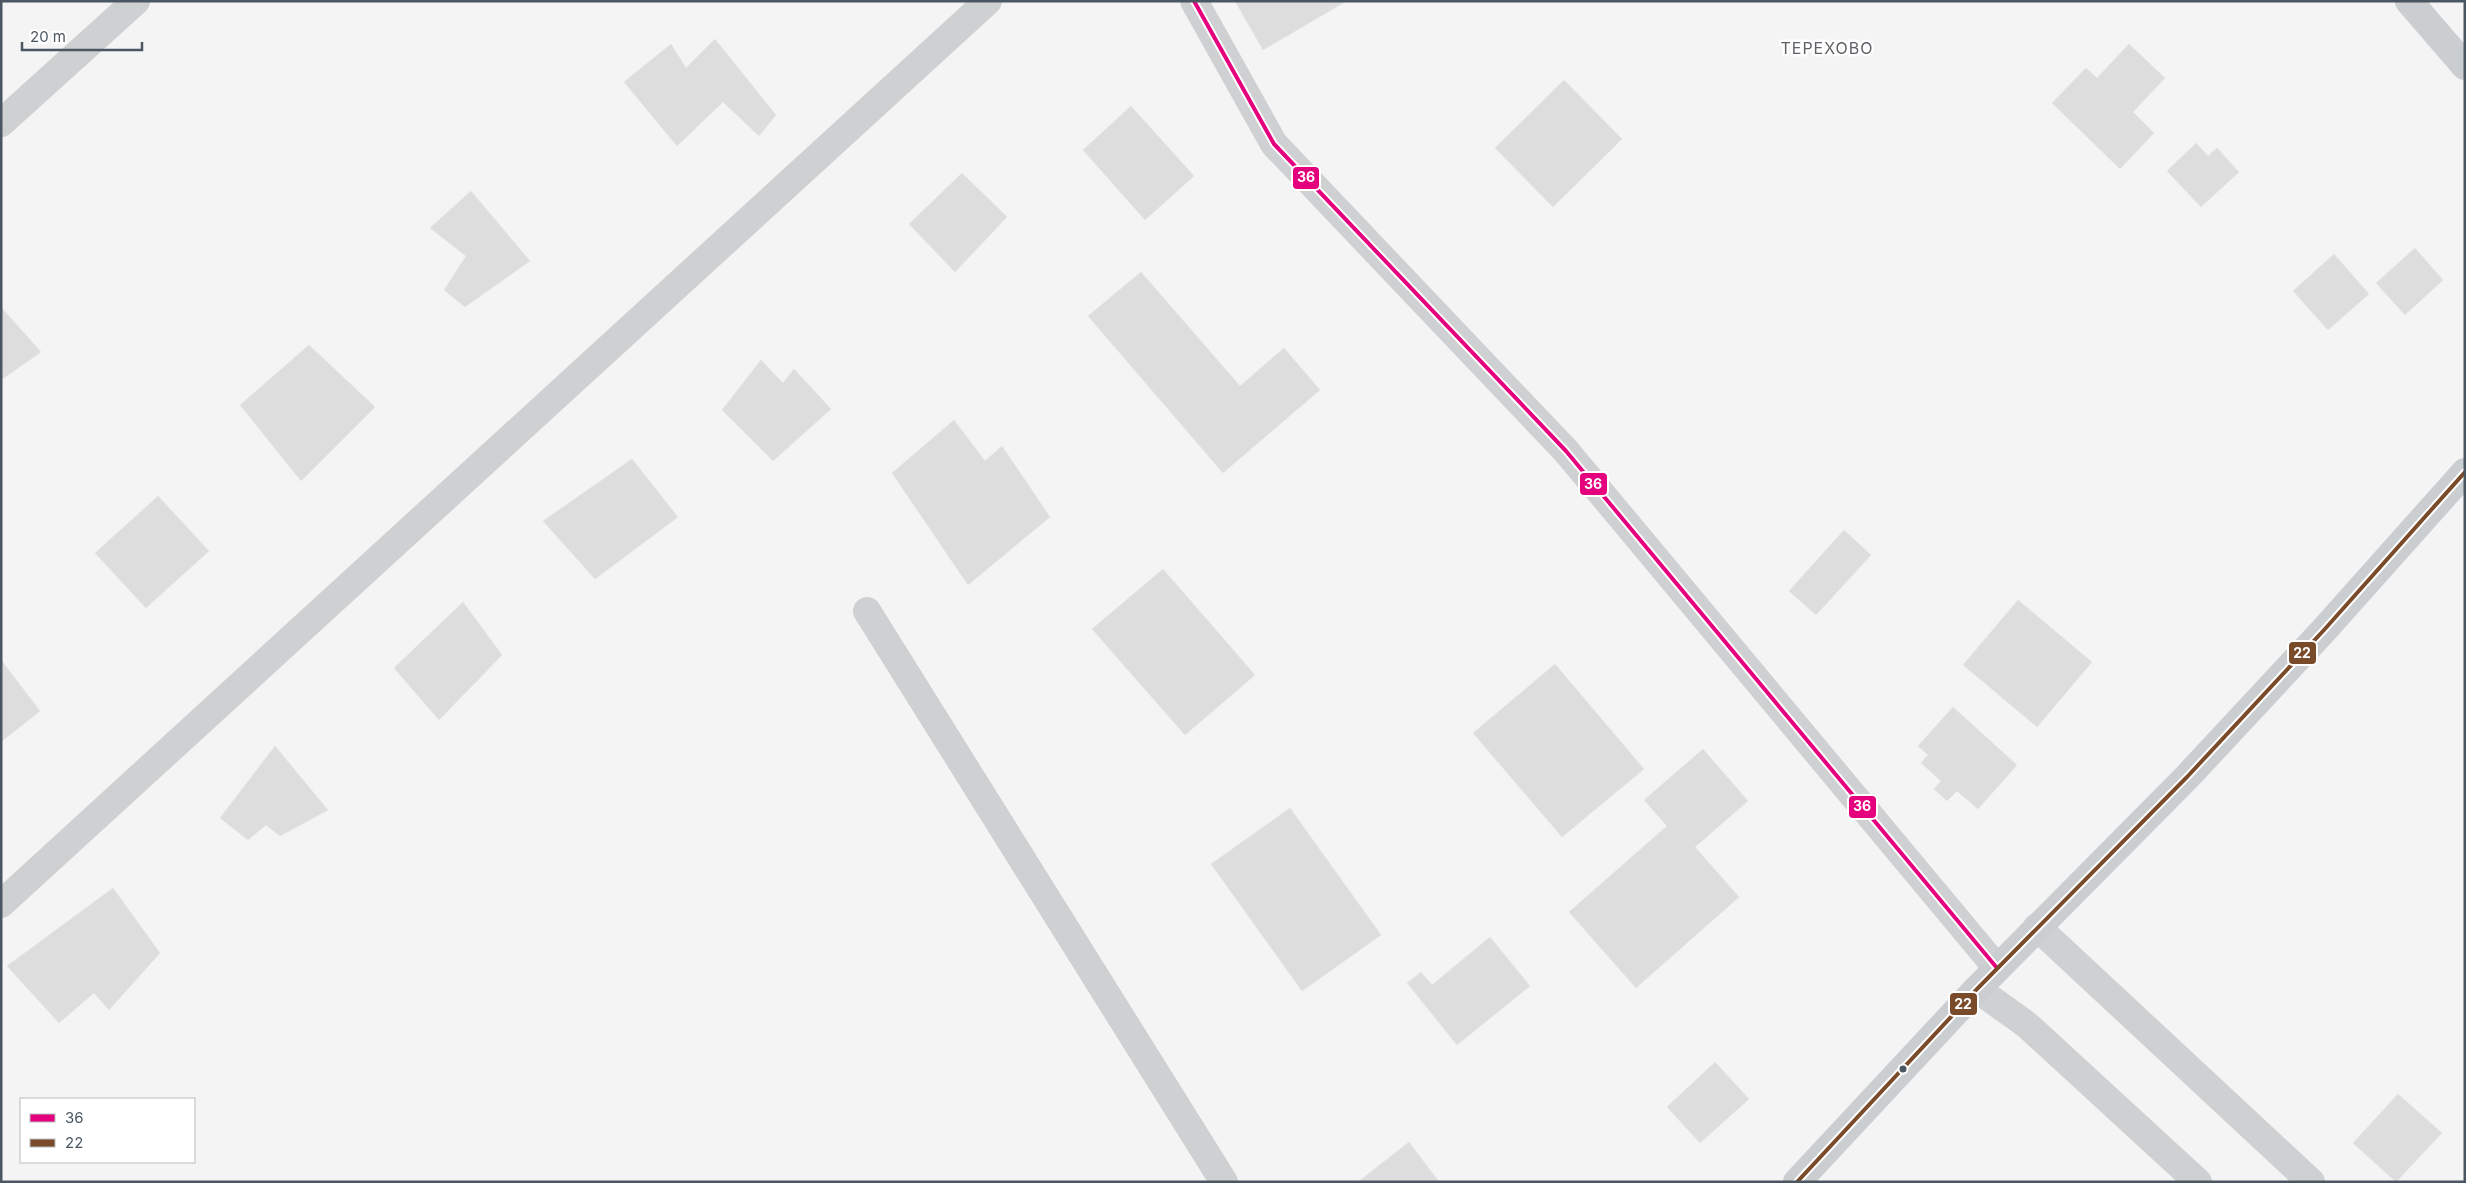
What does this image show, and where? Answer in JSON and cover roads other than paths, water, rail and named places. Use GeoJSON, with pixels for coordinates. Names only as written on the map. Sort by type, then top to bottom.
{"type":"FeatureCollection","features":[{"type":"Feature","properties":{"kind":"main road"},"geometry":{"type":"LineString","coordinates":[[2409,1],[2465,66]]}},
{"type":"Feature","properties":{"kind":"main road"},"geometry":{"type":"LineString","coordinates":[[1797,1182],[1997,968],[2193,770],[2324,630],[2465,472]]}},
{"type":"Feature","properties":{"kind":"street"},"geometry":{"type":"LineString","coordinates":[[1,123],[136,1]]}},
{"type":"Feature","properties":{"kind":"street"},"geometry":{"type":"LineString","coordinates":[[1,904],[988,1]]}},
{"type":"Feature","properties":{"kind":"street"},"geometry":{"type":"LineString","coordinates":[[1194,1],[1274,144],[1566,451],[1997,968]]}},
{"type":"Feature","properties":{"kind":"street"},"geometry":{"type":"LineString","coordinates":[[867,610],[1224,1182]]}},
{"type":"Feature","properties":{"kind":"street"},"geometry":{"type":"LineString","coordinates":[[2037,927],[2311,1182]]}},
{"type":"Feature","properties":{"kind":"street"},"geometry":{"type":"LineString","coordinates":[[1977,989],[2027,1025],[2198,1182]]}},
{"type":"Feature","properties":{"kind":"district","name":"ТЕРЕХОВО"},"geometry":{"type":"Point","coordinates":[1827,48]}}]}
